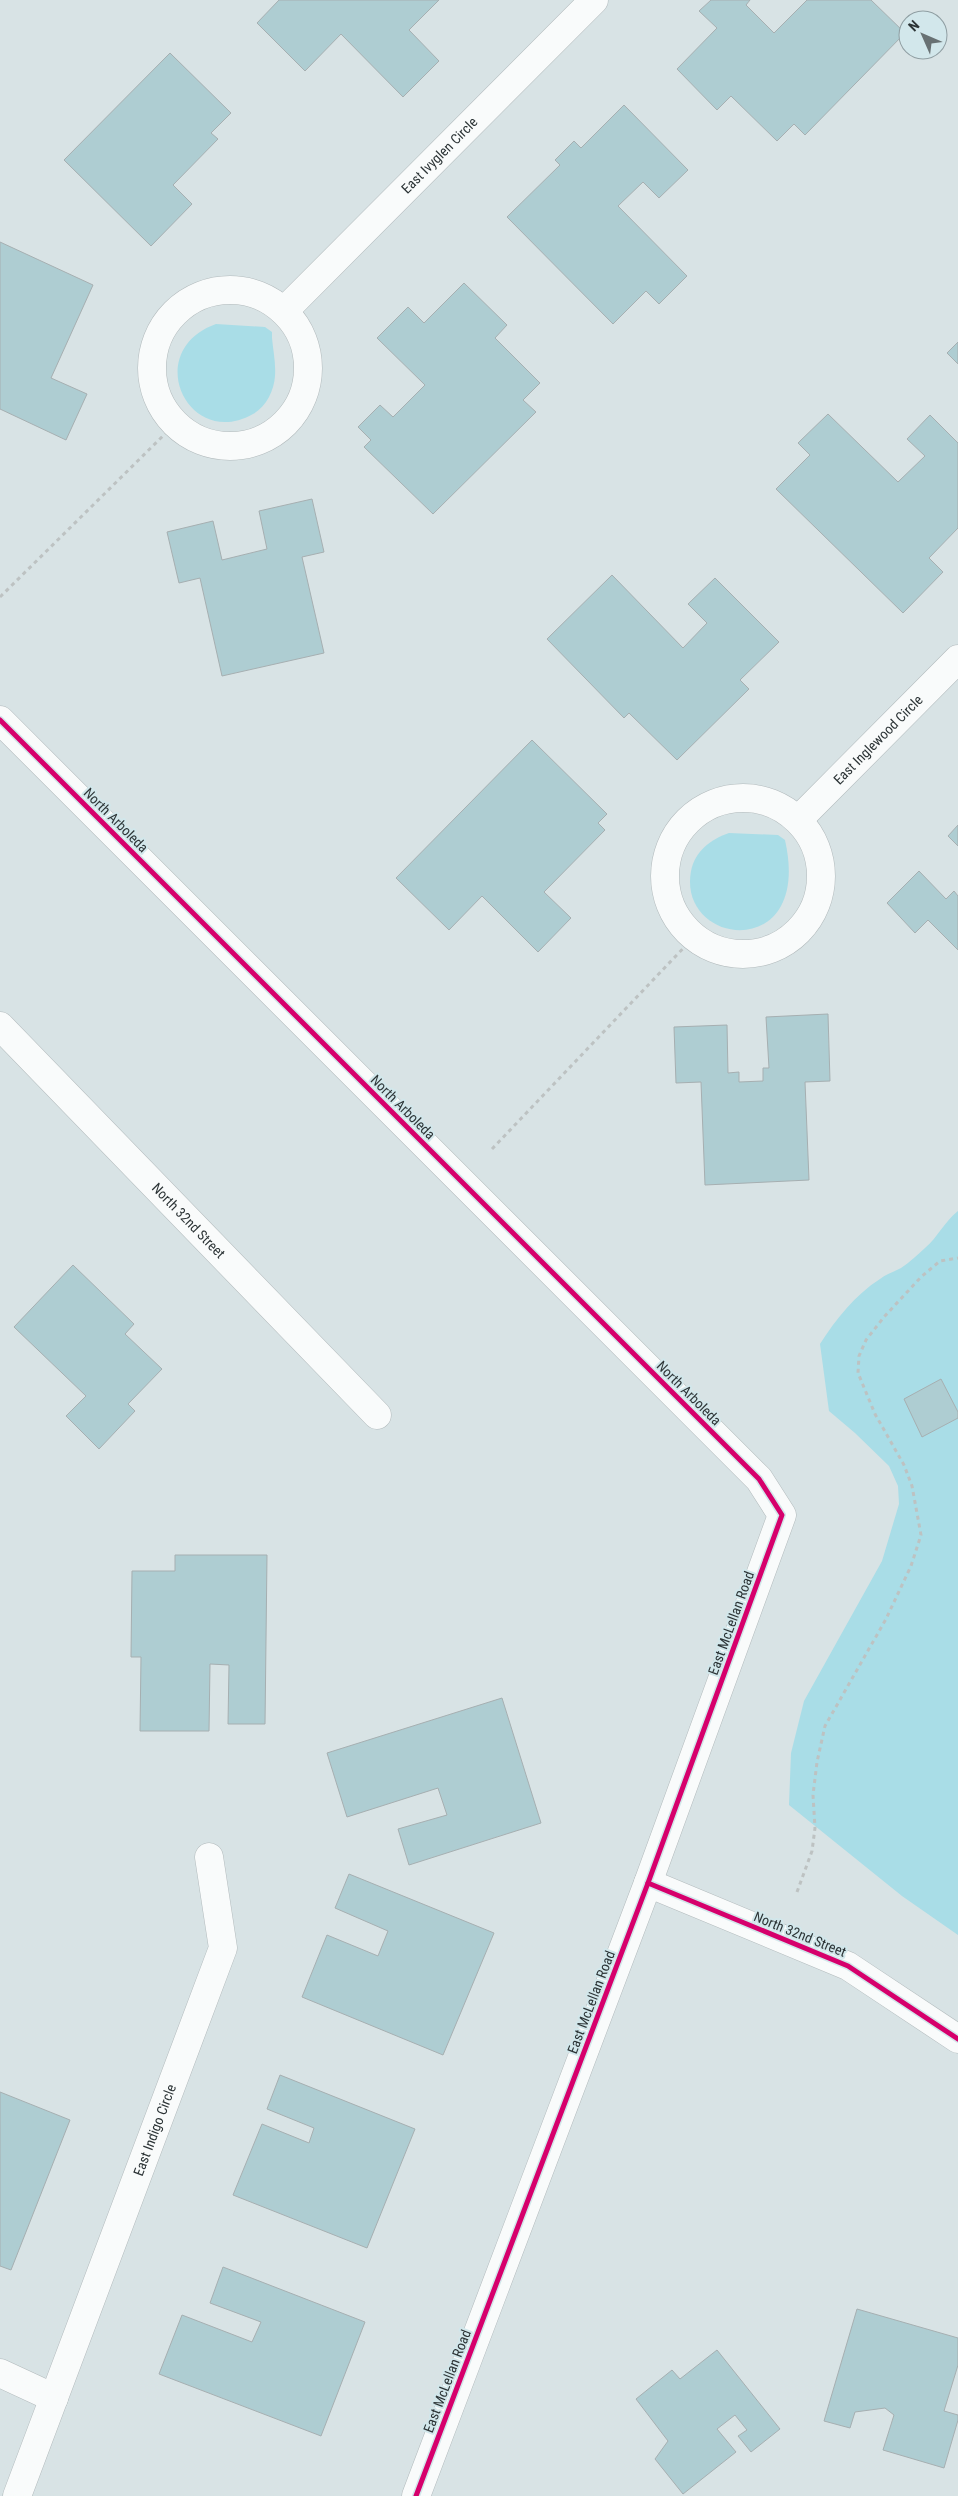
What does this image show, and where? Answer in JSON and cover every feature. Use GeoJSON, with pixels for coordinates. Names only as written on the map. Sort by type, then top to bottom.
{"type":"FeatureCollection","features":[{"type":"Feature","properties":{"kind":"street","name":"East Ivyglen Circle"},"geometry":{"type":"LineString","coordinates":[[284,310],[594,0]]}},
{"type":"Feature","properties":{"kind":"street"},"geometry":{"type":"LineString","coordinates":[[239,290],[265,298],[284,310],[300,334],[307,357],[306,382],[298,405],[284,424],[264,438],[241,446],[217,446],[193,438],[175,424],[157,399],[151,372],[155,346],[167,321],[187,302],[212,292],[239,290]]}},
{"type":"Feature","properties":{"kind":"street","name":"East Inglewood Circle"},"geometry":{"type":"LineString","coordinates":[[798,819],[958,660]]}},
{"type":"Feature","properties":{"kind":"street","name":"North Arboleda"},"geometry":{"type":"LineString","coordinates":[[0,720],[759,1479],[782,1515]]}},
{"type":"Feature","properties":{"kind":"street"},"geometry":{"type":"LineString","coordinates":[[730,798],[756,798],[781,807],[798,819],[815,845],[821,870],[818,896],[808,920],[790,939],[767,950],[741,955],[716,950],[693,938],[676,919],[666,895],[664,869],[671,844],[685,823],[706,807],[730,798]]}},
{"type":"Feature","properties":{"kind":"street","name":"North 32nd Street"},"geometry":{"type":"LineString","coordinates":[[0,1026],[378,1415]]}},
{"type":"Feature","properties":{"kind":"street","name":"East McLellan Road"},"geometry":{"type":"LineString","coordinates":[[416,2496],[648,1883],[782,1515]]}},
{"type":"Feature","properties":{"kind":"street","name":"East Indigo Circle"},"geometry":{"type":"LineString","coordinates":[[17,2496],[224,1948],[209,1857]]}},
{"type":"Feature","properties":{"kind":"street","name":"North 32nd Street"},"geometry":{"type":"LineString","coordinates":[[648,1883],[848,1966],[958,2039]]}},
{"type":"Feature","properties":{"kind":"street"},"geometry":{"type":"LineString","coordinates":[[0,2374],[54,2398]]}},
{"type":"Feature","properties":{"kind":"path"},"geometry":{"type":"LineString","coordinates":[[0,597],[175,424]]}},
{"type":"Feature","properties":{"kind":"path"},"geometry":{"type":"LineString","coordinates":[[492,1149],[693,938]]}},
{"type":"Feature","properties":{"kind":"path"},"geometry":{"type":"LineString","coordinates":[[797,1892],[812,1851],[815,1828],[813,1795],[816,1762],[825,1726],[886,1619],[911,1566],[920,1535],[917,1505],[912,1486],[904,1465],[875,1414],[858,1373],[859,1356],[866,1340],[884,1317],[921,1277],[940,1261],[958,1258]]}},
{"type":"Feature","properties":{"kind":"shaded area"},"geometry":{"type":"Polygon","coordinates":[[[216,324],[265,327],[272,332],[275,371],[271,393],[258,411],[230,422],[209,419],[193,409],[182,393],[178,374],[181,355],[193,337],[216,324]]]}},
{"type":"Feature","properties":{"kind":"shaded area"},"geometry":{"type":"Polygon","coordinates":[[[729,833],[778,835],[785,840],[788,880],[780,907],[764,924],[743,930],[722,927],[704,916],[692,897],[691,871],[696,857],[710,842],[729,833]]]}},
{"type":"Feature","properties":{"kind":"shaded area"},"geometry":{"type":"Polygon","coordinates":[[[958,1211],[958,1935],[902,1896],[789,1805],[791,1753],[804,1701],[882,1561],[899,1504],[898,1486],[889,1466],[829,1411],[820,1344],[839,1317],[862,1292],[882,1277],[901,1268],[913,1259],[930,1244],[958,1211]]]}},
{"type":"Feature","properties":{"kind":"building"},"geometry":{"type":"Polygon","coordinates":[[[279,0],[439,0],[409,30],[439,61],[403,97],[341,34],[305,71],[257,23],[279,0]]]}},
{"type":"Feature","properties":{"kind":"building"},"geometry":{"type":"Polygon","coordinates":[[[711,0],[750,0],[746,5],[774,33],[807,0],[871,0],[898,26],[898,40],[805,135],[794,124],[777,141],[731,96],[717,110],[677,69],[717,28],[699,11],[711,0]]]}},
{"type":"Feature","properties":{"kind":"building"},"geometry":{"type":"Polygon","coordinates":[[[170,53],[231,113],[211,133],[218,139],[173,185],[192,204],[151,246],[64,160],[170,53]]]}},
{"type":"Feature","properties":{"kind":"building"},"geometry":{"type":"Polygon","coordinates":[[[624,105],[688,170],[659,198],[643,182],[618,206],[687,276],[659,304],[646,291],[613,324],[507,217],[560,165],[555,160],[574,141],[581,148],[624,105]]]}},
{"type":"Feature","properties":{"kind":"building"},"geometry":{"type":"Polygon","coordinates":[[[0,242],[93,285],[51,378],[87,394],[66,440],[0,409],[0,242]]]}},
{"type":"Feature","properties":{"kind":"building"},"geometry":{"type":"Polygon","coordinates":[[[464,283],[507,325],[495,338],[540,383],[523,400],[536,412],[433,514],[364,447],[371,440],[358,427],[380,405],[393,417],[425,385],[377,338],[408,307],[424,323],[464,283]]]}},
{"type":"Feature","properties":{"kind":"building"},"geometry":{"type":"Polygon","coordinates":[[[958,342],[958,364],[947,353],[958,342]]]}},
{"type":"Feature","properties":{"kind":"building"},"geometry":{"type":"Polygon","coordinates":[[[828,414],[898,482],[925,456],[907,439],[930,415],[958,443],[958,528],[929,558],[943,572],[903,613],[776,489],[810,455],[798,443],[828,414]]]}},
{"type":"Feature","properties":{"kind":"building"},"geometry":{"type":"Polygon","coordinates":[[[312,499],[324,552],[302,557],[324,653],[222,676],[200,578],[179,583],[167,532],[213,521],[222,560],[267,549],[259,511],[312,499]]]}},
{"type":"Feature","properties":{"kind":"building"},"geometry":{"type":"Polygon","coordinates":[[[612,575],[683,648],[707,623],[688,604],[715,578],[779,642],[740,680],[749,689],[677,760],[629,713],[624,718],[547,639],[612,575]]]}},
{"type":"Feature","properties":{"kind":"building"},"geometry":{"type":"Polygon","coordinates":[[[532,740],[607,814],[598,823],[605,830],[544,892],[571,918],[538,952],[482,896],[449,930],[396,878],[532,740]]]}},
{"type":"Feature","properties":{"kind":"building"},"geometry":{"type":"Polygon","coordinates":[[[958,825],[958,846],[948,836],[958,825]]]}},
{"type":"Feature","properties":{"kind":"building"},"geometry":{"type":"Polygon","coordinates":[[[919,871],[946,899],[954,891],[958,896],[958,950],[928,920],[915,933],[887,903],[919,871]]]}},
{"type":"Feature","properties":{"kind":"building"},"geometry":{"type":"Polygon","coordinates":[[[828,1014],[830,1081],[805,1082],[809,1180],[705,1185],[701,1082],[676,1083],[674,1027],[727,1025],[728,1073],[739,1072],[739,1082],[763,1081],[763,1068],[769,1068],[766,1017],[828,1014]]]}},
{"type":"Feature","properties":{"kind":"building"},"geometry":{"type":"Polygon","coordinates":[[[73,1265],[134,1324],[125,1334],[162,1369],[128,1404],[135,1411],[99,1449],[66,1416],[86,1396],[14,1327],[73,1265]]]}},
{"type":"Feature","properties":{"kind":"building"},"geometry":{"type":"Polygon","coordinates":[[[941,1379],[958,1412],[958,1418],[922,1437],[904,1399],[941,1379]]]}},
{"type":"Feature","properties":{"kind":"building"},"geometry":{"type":"Polygon","coordinates":[[[175,1555],[267,1555],[265,1724],[228,1724],[229,1665],[210,1664],[209,1731],[140,1731],[141,1657],[131,1657],[132,1571],[175,1571],[175,1555]]]}},
{"type":"Feature","properties":{"kind":"building"},"geometry":{"type":"Polygon","coordinates":[[[502,1698],[541,1823],[409,1865],[398,1829],[447,1815],[438,1788],[347,1817],[327,1753],[502,1698]]]}},
{"type":"Feature","properties":{"kind":"building"},"geometry":{"type":"Polygon","coordinates":[[[349,1874],[494,1933],[443,2055],[302,1997],[327,1935],[378,1956],[388,1931],[335,1908],[349,1874]]]}},
{"type":"Feature","properties":{"kind":"building"},"geometry":{"type":"Polygon","coordinates":[[[280,2075],[415,2129],[367,2248],[233,2195],[262,2124],[309,2143],[314,2128],[267,2109],[280,2075]]]}},
{"type":"Feature","properties":{"kind":"building"},"geometry":{"type":"Polygon","coordinates":[[[0,2092],[70,2120],[11,2270],[0,2266],[0,2092]]]}},
{"type":"Feature","properties":{"kind":"building"},"geometry":{"type":"Polygon","coordinates":[[[223,2267],[365,2322],[321,2436],[159,2374],[182,2315],[252,2342],[261,2322],[210,2303],[223,2267]]]}},
{"type":"Feature","properties":{"kind":"building"},"geometry":{"type":"Polygon","coordinates":[[[857,2309],[958,2338],[958,2365],[944,2411],[958,2415],[958,2420],[944,2468],[883,2450],[894,2415],[885,2408],[855,2412],[850,2428],[824,2421],[857,2309]]]}},
{"type":"Feature","properties":{"kind":"building"},"geometry":{"type":"Polygon","coordinates":[[[717,2350],[780,2429],[751,2452],[738,2436],[747,2430],[735,2415],[717,2429],[736,2452],[683,2494],[655,2459],[668,2441],[636,2399],[672,2370],[680,2379],[717,2350]]]}},
{"type":"Feature","properties":{"kind":"cycle path"},"geometry":{"type":"LineString","coordinates":[[0,720],[759,1479],[782,1515],[648,1883],[416,2496]]}},
{"type":"Feature","properties":{"kind":"cycle path"},"geometry":{"type":"LineString","coordinates":[[648,1883],[848,1966],[958,2039]]}}]}
